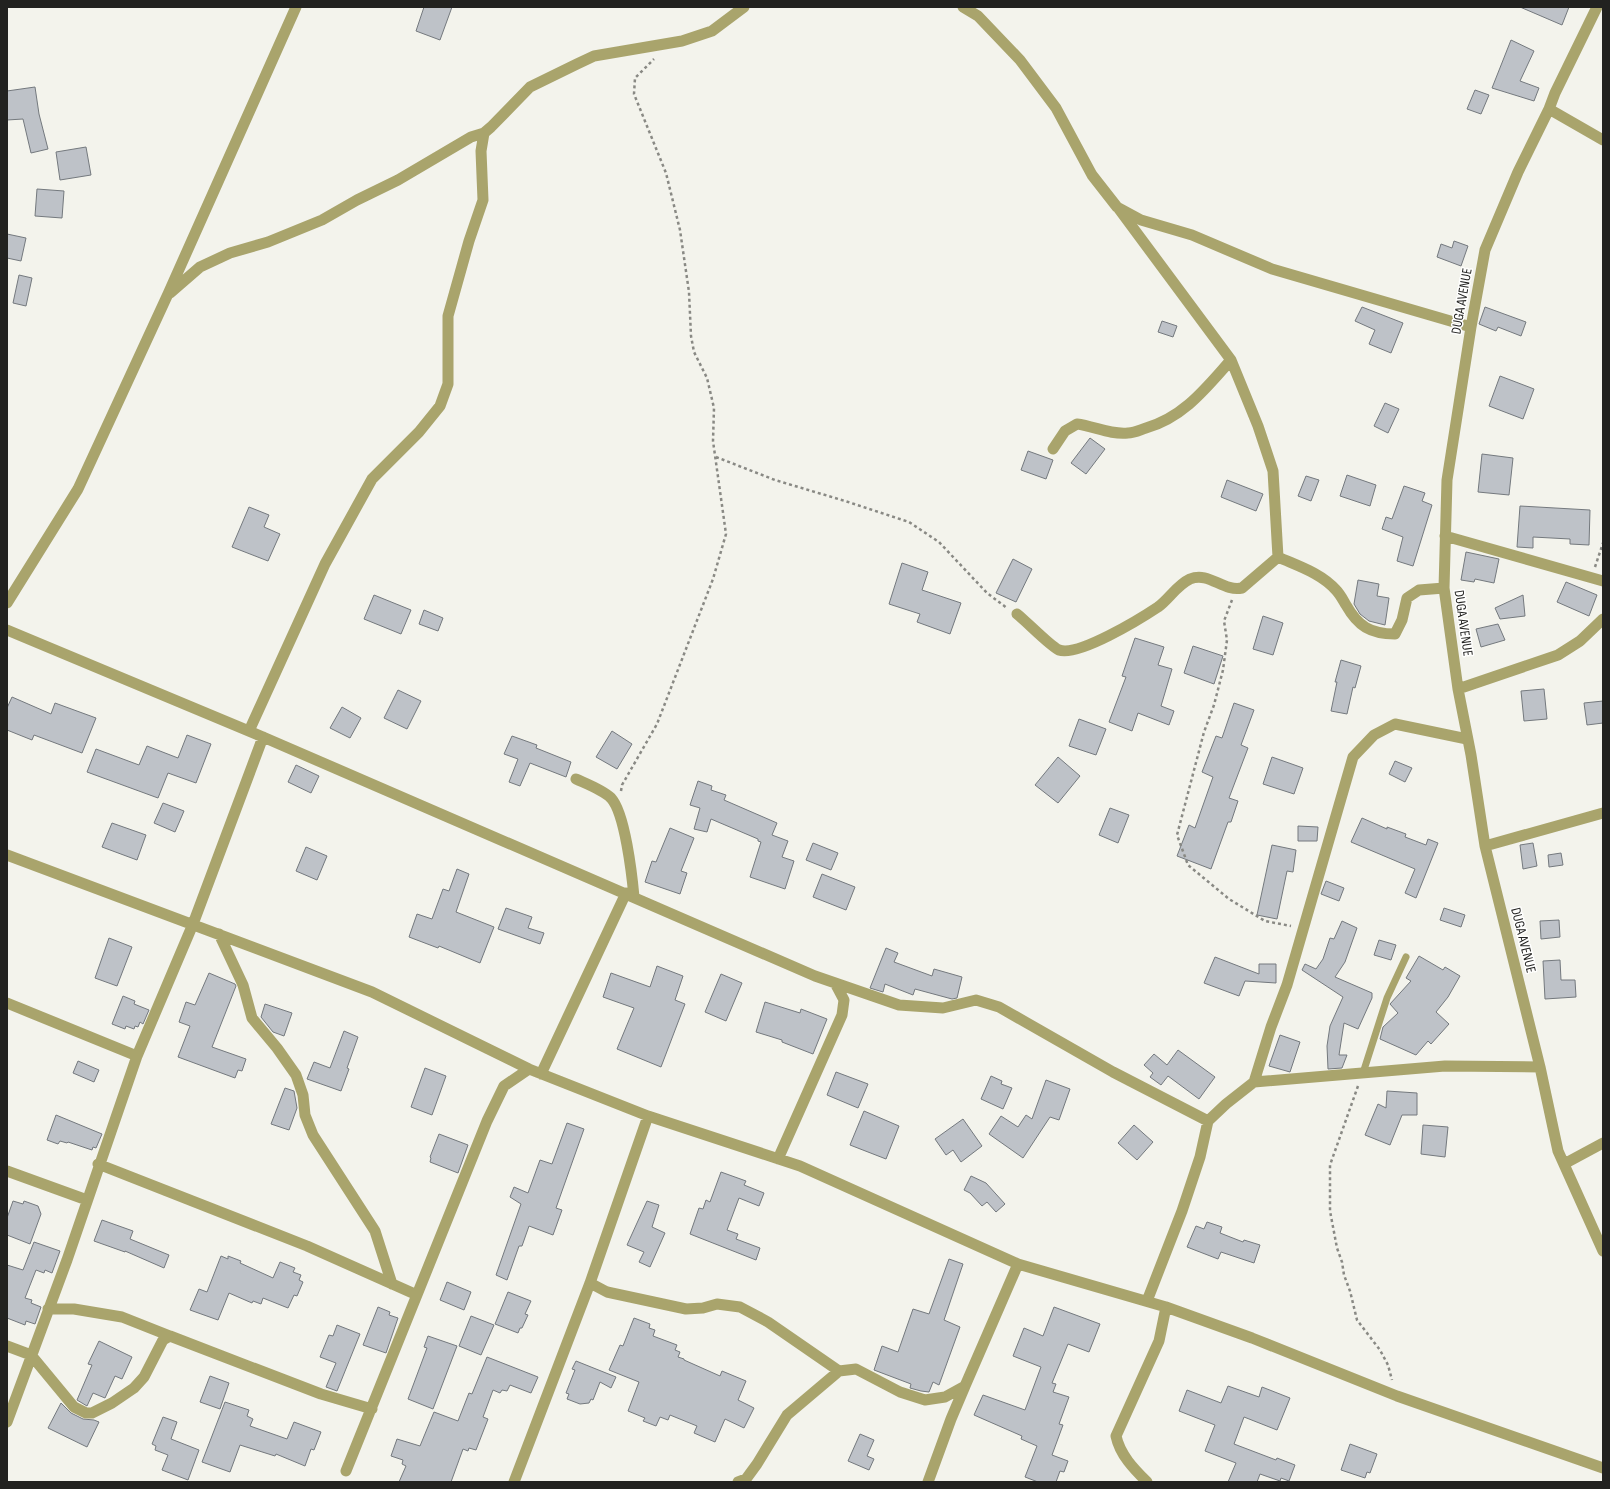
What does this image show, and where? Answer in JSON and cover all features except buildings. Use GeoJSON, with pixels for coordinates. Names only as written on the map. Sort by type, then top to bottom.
{"type":"FeatureCollection","features":[{"type":"Feature","properties":{"kind":"street"},"geometry":{"type":"LineString","coordinates":[[7,603],[78,489],[168,294],[296,7]]}},
{"type":"Feature","properties":{"kind":"street"},"geometry":{"type":"LineString","coordinates":[[168,294],[200,267],[230,253],[268,242],[322,220],[357,200],[398,180],[471,137],[484,133],[530,87],[594,56],[682,41],[712,31],[744,7]]}},
{"type":"Feature","properties":{"kind":"street"},"geometry":{"type":"LineString","coordinates":[[963,7],[978,16],[1020,60],[1056,108],[1092,175],[1231,360],[1258,426],[1273,471],[1278,557]]}},
{"type":"Feature","properties":{"kind":"street","name":"DUGA AVENUE"},"geometry":{"type":"LineString","coordinates":[[1597,7],[1518,172],[1486,250],[1471,327],[1446,480],[1444,588],[1458,688],[1485,846],[1540,1067],[1558,1151],[1603,1251]]}},
{"type":"Feature","properties":{"kind":"street"},"geometry":{"type":"LineString","coordinates":[[1549,109],[1603,140]]}},
{"type":"Feature","properties":{"kind":"street"},"geometry":{"type":"LineString","coordinates":[[249,731],[325,564],[372,479],[418,432],[440,406],[448,384],[448,316],[468,241],[483,200],[481,151],[484,133]]}},
{"type":"Feature","properties":{"kind":"street"},"geometry":{"type":"LineString","coordinates":[[1117,207],[1141,220],[1192,235],[1272,269],[1471,327]]}},
{"type":"Feature","properties":{"kind":"street"},"geometry":{"type":"LineString","coordinates":[[1053,449],[1065,431],[1077,424],[1091,425],[1110,432],[1129,433],[1155,425],[1180,413],[1196,400],[1231,360]]}},
{"type":"Feature","properties":{"kind":"street"},"geometry":{"type":"LineString","coordinates":[[1445,536],[1592,576],[1603,581]]}},
{"type":"Feature","properties":{"kind":"street"},"geometry":{"type":"LineString","coordinates":[[1278,557],[1319,575],[1337,590],[1350,613],[1361,626],[1382,634],[1395,634],[1402,620],[1407,598],[1419,590],[1444,588]]}},
{"type":"Feature","properties":{"kind":"street"},"geometry":{"type":"LineString","coordinates":[[1017,614],[1058,650],[1072,651],[1097,641],[1159,606],[1190,579],[1204,577],[1235,590],[1242,588],[1278,557]]}},
{"type":"Feature","properties":{"kind":"street"},"geometry":{"type":"LineString","coordinates":[[1458,688],[1558,655],[1580,641],[1603,619]]}},
{"type":"Feature","properties":{"kind":"street"},"geometry":{"type":"LineString","coordinates":[[7,630],[249,731],[815,976],[899,1005],[943,1008],[976,1000],[999,1007],[1113,1072],[1208,1121]]}},
{"type":"Feature","properties":{"kind":"street"},"geometry":{"type":"LineString","coordinates":[[1254,1082],[1271,1028],[1287,985],[1353,757],[1374,735],[1395,724],[1467,739]]}},
{"type":"Feature","properties":{"kind":"street"},"geometry":{"type":"LineString","coordinates":[[7,1422],[137,1056],[193,924],[263,737]]}},
{"type":"Feature","properties":{"kind":"street"},"geometry":{"type":"LineString","coordinates":[[540,1074],[630,895],[630,863],[618,806],[610,797],[576,779]]}},
{"type":"Feature","properties":{"kind":"street"},"geometry":{"type":"LineString","coordinates":[[1485,846],[1603,813]]}},
{"type":"Feature","properties":{"kind":"street"},"geometry":{"type":"LineString","coordinates":[[7,855],[372,992],[540,1074],[648,1116],[800,1166],[1018,1264],[1166,1307],[1252,1338],[1397,1396],[1603,1468]]}},
{"type":"Feature","properties":{"kind":"street"},"geometry":{"type":"LineString","coordinates":[[219,934],[243,984],[252,1018],[277,1048],[296,1076],[303,1095],[305,1115],[313,1135],[375,1231],[392,1284]]}},
{"type":"Feature","properties":{"kind":"street"},"geometry":{"type":"LineString","coordinates":[[778,1159],[842,1015],[844,1000],[836,983]]}},
{"type":"Feature","properties":{"kind":"street"},"geometry":{"type":"LineString","coordinates":[[7,1003],[137,1056]]}},
{"type":"Feature","properties":{"kind":"street"},"geometry":{"type":"LineString","coordinates":[[1146,1301],[1191,1184],[1200,1157],[1208,1121],[1226,1104],[1254,1082],[1445,1066],[1540,1067]]}},
{"type":"Feature","properties":{"kind":"street"},"geometry":{"type":"LineString","coordinates":[[346,1471],[487,1121],[504,1086],[529,1069]]}},
{"type":"Feature","properties":{"kind":"street"},"geometry":{"type":"LineString","coordinates":[[514,1482],[590,1283],[648,1116]]}},
{"type":"Feature","properties":{"kind":"street"},"geometry":{"type":"LineString","coordinates":[[1564,1164],[1603,1143]]}},
{"type":"Feature","properties":{"kind":"street"},"geometry":{"type":"LineString","coordinates":[[98,1164],[307,1246],[417,1295]]}},
{"type":"Feature","properties":{"kind":"street"},"geometry":{"type":"LineString","coordinates":[[7,1171],[87,1200]]}},
{"type":"Feature","properties":{"kind":"street"},"geometry":{"type":"LineString","coordinates":[[928,1482],[965,1386],[1018,1264]]}},
{"type":"Feature","properties":{"kind":"street"},"geometry":{"type":"LineString","coordinates":[[590,1283],[607,1292],[686,1309],[703,1308],[717,1304],[740,1307],[792,1338],[839,1371]]}},
{"type":"Feature","properties":{"kind":"street"},"geometry":{"type":"LineString","coordinates":[[1146,1482],[1133,1468],[1118,1446],[1116,1436],[1159,1341],[1166,1307]]}},
{"type":"Feature","properties":{"kind":"street"},"geometry":{"type":"LineString","coordinates":[[48,1309],[74,1309],[122,1317],[321,1394],[372,1409]]}},
{"type":"Feature","properties":{"kind":"street"},"geometry":{"type":"LineString","coordinates":[[7,1346],[31,1355],[74,1408],[86,1413],[92,1413],[112,1403],[134,1388],[144,1377],[163,1340],[170,1336]]}},
{"type":"Feature","properties":{"kind":"street"},"geometry":{"type":"LineString","coordinates":[[738,1482],[746,1479],[757,1464],[787,1415],[839,1371],[856,1369],[900,1392],[925,1400],[946,1396],[965,1386]]}},
{"type":"Feature","properties":{"kind":"lane"},"geometry":{"type":"LineString","coordinates":[[1363,1073],[1387,998],[1406,957]]}},
{"type":"Feature","properties":{"kind":"path"},"geometry":{"type":"LineString","coordinates":[[618,806],[622,785],[657,724],[672,688],[713,579],[726,534],[713,440],[714,408],[707,378],[694,352],[680,230],[666,173],[634,94],[635,78],[660,55]]}},
{"type":"Feature","properties":{"kind":"path"},"geometry":{"type":"LineString","coordinates":[[715,456],[775,480],[909,522],[939,542],[987,593],[1017,614]]}},
{"type":"Feature","properties":{"kind":"path"},"geometry":{"type":"LineString","coordinates":[[1592,576],[1603,542]]}},
{"type":"Feature","properties":{"kind":"path"},"geometry":{"type":"LineString","coordinates":[[1235,590],[1224,621],[1227,640],[1223,670],[1214,705],[1204,732],[1177,835],[1188,865],[1229,899],[1265,921],[1304,929]]}},
{"type":"Feature","properties":{"kind":"path"},"geometry":{"type":"LineString","coordinates":[[1363,1073],[1330,1165],[1330,1211],[1337,1248],[1357,1320],[1380,1350],[1388,1365],[1397,1396]]}}]}
